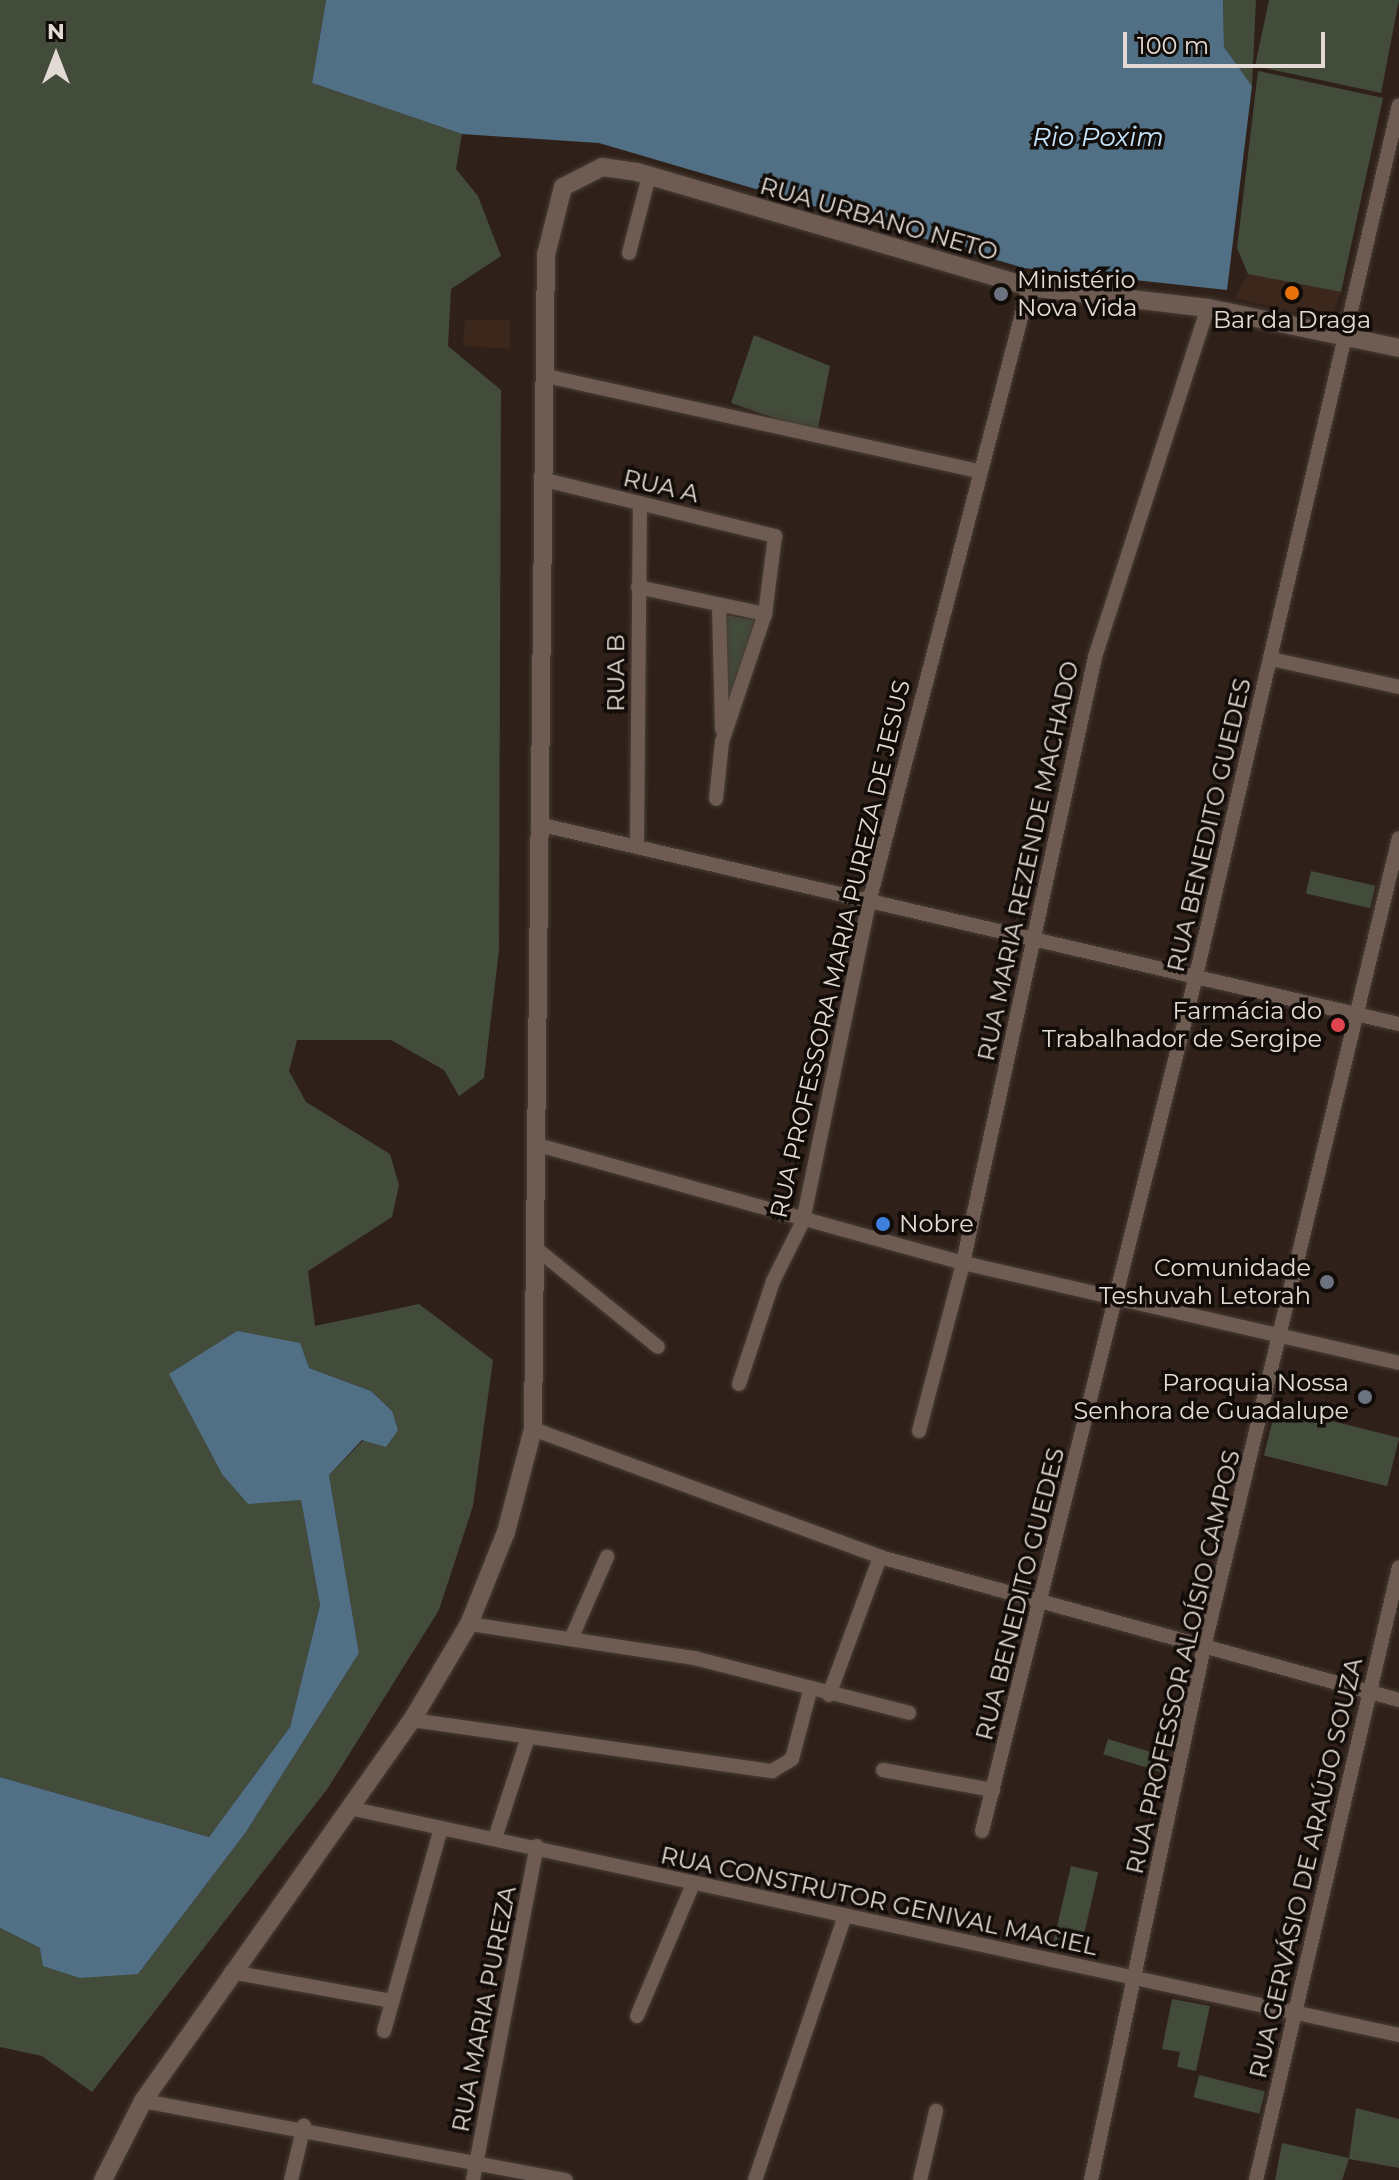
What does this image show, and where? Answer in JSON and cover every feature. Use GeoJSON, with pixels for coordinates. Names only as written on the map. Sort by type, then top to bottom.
{"type":"FeatureCollection","features":[{"type":"Feature","properties":{"kind":"street","name":"RUA BENEDITO GUEDES"},"geometry":{"type":"LineString","coordinates":[[982,1831],[1043,1604],[1114,1299],[1195,980],[1399,105]]}},
{"type":"Feature","properties":{"kind":"street","name":"RUA URBANO NETO"},"geometry":{"type":"LineString","coordinates":[[546,376],[551,216],[563,187],[584,171],[649,176],[1029,287],[1208,308],[1399,348]]}},
{"type":"Feature","properties":{"kind":"street"},"geometry":{"type":"LineString","coordinates":[[629,253],[649,176]]}},
{"type":"Feature","properties":{"kind":"street","name":"RUA PROFESSORA MARIA PUREZA DE JESUS"},"geometry":{"type":"LineString","coordinates":[[739,1384],[773,1281],[803,1221],[869,902],[978,471],[1029,287]]}},
{"type":"Feature","properties":{"kind":"street","name":"RUA MARIA REZENDE MACHADO"},"geometry":{"type":"LineString","coordinates":[[919,1431],[963,1263],[1095,657],[1208,308]]}},
{"type":"Feature","properties":{"kind":"street"},"geometry":{"type":"LineString","coordinates":[[103,2180],[143,2101],[231,1972],[412,1720],[469,1624],[506,1532],[533,1429],[538,1250],[538,824],[546,376],[978,471]]}},
{"type":"Feature","properties":{"kind":"street","name":"RUA A"},"geometry":{"type":"LineString","coordinates":[[545,480],[768,533],[779,545],[765,614]]}},
{"type":"Feature","properties":{"kind":"street","name":"RUA B"},"geometry":{"type":"LineString","coordinates":[[637,843],[640,503]]}},
{"type":"Feature","properties":{"kind":"street"},"geometry":{"type":"LineString","coordinates":[[638,587],[765,614],[722,742]]}},
{"type":"Feature","properties":{"kind":"street"},"geometry":{"type":"LineString","coordinates":[[716,799],[722,742],[719,605]]}},
{"type":"Feature","properties":{"kind":"street"},"geometry":{"type":"LineString","coordinates":[[1271,659],[1399,687]]}},
{"type":"Feature","properties":{"kind":"street"},"geometry":{"type":"LineString","coordinates":[[538,824],[637,843],[1033,943],[1399,1024]]}},
{"type":"Feature","properties":{"kind":"street","name":"RUA PROFESSOR ALOÍSIO CAMPOS"},"geometry":{"type":"LineString","coordinates":[[1091,2180],[1204,1647],[1283,1336],[1399,838]]}},
{"type":"Feature","properties":{"kind":"street"},"geometry":{"type":"LineString","coordinates":[[538,1145],[963,1263],[1399,1363]]}},
{"type":"Feature","properties":{"kind":"street"},"geometry":{"type":"LineString","coordinates":[[538,1250],[658,1347]]}},
{"type":"Feature","properties":{"kind":"street"},"geometry":{"type":"LineString","coordinates":[[533,1429],[880,1557],[1399,1700]]}},
{"type":"Feature","properties":{"kind":"street"},"geometry":{"type":"LineString","coordinates":[[571,1639],[607,1557]]}},
{"type":"Feature","properties":{"kind":"street"},"geometry":{"type":"LineString","coordinates":[[829,1695],[880,1557]]}},
{"type":"Feature","properties":{"kind":"street","name":"RUA GERVÁSIO DE ARAÚJO SOUZA"},"geometry":{"type":"LineString","coordinates":[[1256,2180],[1399,1567]]}},
{"type":"Feature","properties":{"kind":"street"},"geometry":{"type":"LineString","coordinates":[[469,1624],[694,1658],[810,1691],[909,1713]]}},
{"type":"Feature","properties":{"kind":"street"},"geometry":{"type":"LineString","coordinates":[[412,1720],[758,1771],[785,1768],[792,1759],[810,1691]]}},
{"type":"Feature","properties":{"kind":"street"},"geometry":{"type":"LineString","coordinates":[[495,1838],[528,1737]]}},
{"type":"Feature","properties":{"kind":"street"},"geometry":{"type":"LineString","coordinates":[[883,1770],[993,1790]]}},
{"type":"Feature","properties":{"kind":"street","name":"RUA CONSTRUTOR GENIVAL MACIEL"},"geometry":{"type":"LineString","coordinates":[[349,1808],[537,1846],[693,1884],[1399,2035]]}},
{"type":"Feature","properties":{"kind":"street"},"geometry":{"type":"LineString","coordinates":[[384,2031],[441,1828]]}},
{"type":"Feature","properties":{"kind":"street","name":"RUA MARIA PUREZA"},"geometry":{"type":"LineString","coordinates":[[473,2180],[537,1846]]}},
{"type":"Feature","properties":{"kind":"street"},"geometry":{"type":"LineString","coordinates":[[637,2016],[693,1884]]}},
{"type":"Feature","properties":{"kind":"street"},"geometry":{"type":"LineString","coordinates":[[755,2180],[845,1916]]}},
{"type":"Feature","properties":{"kind":"street"},"geometry":{"type":"LineString","coordinates":[[231,1972],[392,2001]]}},
{"type":"Feature","properties":{"kind":"street"},"geometry":{"type":"LineString","coordinates":[[143,2101],[304,2126],[566,2180]]}},
{"type":"Feature","properties":{"kind":"street"},"geometry":{"type":"LineString","coordinates":[[920,2180],[936,2111]]}},
{"type":"Feature","properties":{"kind":"street"},"geometry":{"type":"LineString","coordinates":[[291,2180],[304,2126]]}},
{"type":"Feature","properties":{"kind":"shaded area"},"geometry":{"type":"Polygon","coordinates":[[[1248,274],[1341,292],[1331,321],[1234,298],[1248,274]]]}},
{"type":"Feature","properties":{"kind":"shaded area"},"geometry":{"type":"Polygon","coordinates":[[[465,320],[510,320],[510,349],[463,346],[465,320]]]}},
{"type":"Feature","properties":{"kind":"green space"},"geometry":{"type":"Polygon","coordinates":[[[0,0],[326,0],[312,83],[462,134],[456,169],[478,196],[501,256],[451,289],[448,346],[501,390],[499,950],[484,1078],[459,1096],[444,1070],[391,1040],[297,1040],[289,1071],[306,1102],[390,1154],[399,1185],[392,1217],[308,1271],[315,1326],[419,1304],[493,1360],[473,1506],[439,1610],[328,1788],[92,2092],[42,2056],[0,2047],[0,1928],[40,1948],[138,1974],[246,1832],[359,1653],[329,1475],[392,1411],[371,1391],[309,1368],[170,1374],[193,1419],[301,1500],[320,1605],[290,1727],[209,1837],[0,1777],[0,0]]]}},
{"type":"Feature","properties":{"kind":"green space"},"geometry":{"type":"Polygon","coordinates":[[[1223,0],[1256,0],[1252,86],[1224,47],[1223,0]]]}},
{"type":"Feature","properties":{"kind":"green space"},"geometry":{"type":"Polygon","coordinates":[[[1269,0],[1399,0],[1381,93],[1255,66],[1269,0]]]}},
{"type":"Feature","properties":{"kind":"green space"},"geometry":{"type":"Polygon","coordinates":[[[1258,71],[1383,98],[1341,292],[1248,274],[1237,248],[1258,71]]]}},
{"type":"Feature","properties":{"kind":"green space"},"geometry":{"type":"Polygon","coordinates":[[[754,335],[830,366],[817,433],[731,403],[754,335]]]}},
{"type":"Feature","properties":{"kind":"green space"},"geometry":{"type":"Polygon","coordinates":[[[726,615],[756,620],[727,709],[726,615]]]}},
{"type":"Feature","properties":{"kind":"green space"},"geometry":{"type":"Polygon","coordinates":[[[1311,871],[1375,886],[1370,908],[1306,893],[1311,871]]]}},
{"type":"Feature","properties":{"kind":"green space"},"geometry":{"type":"Polygon","coordinates":[[[1276,1407],[1399,1438],[1387,1486],[1264,1456],[1276,1407]]]}},
{"type":"Feature","properties":{"kind":"green space"},"geometry":{"type":"Polygon","coordinates":[[[1108,1739],[1166,1757],[1162,1772],[1103,1754],[1108,1739]]]}},
{"type":"Feature","properties":{"kind":"green space"},"geometry":{"type":"Polygon","coordinates":[[[1071,1866],[1098,1872],[1080,1953],[1052,1947],[1071,1866]]]}},
{"type":"Feature","properties":{"kind":"green space"},"geometry":{"type":"Polygon","coordinates":[[[1172,1999],[1210,2006],[1196,2071],[1177,2067],[1180,2052],[1162,2049],[1172,1999]]]}},
{"type":"Feature","properties":{"kind":"green space"},"geometry":{"type":"Polygon","coordinates":[[[1199,2075],[1265,2091],[1259,2114],[1193,2097],[1199,2075]]]}},
{"type":"Feature","properties":{"kind":"green space"},"geometry":{"type":"Polygon","coordinates":[[[1356,2108],[1399,2119],[1399,2168],[1349,2159],[1342,2180],[1275,2180],[1282,2143],[1349,2158],[1356,2108]]]}},
{"type":"Feature","properties":{"kind":"water","name":"Rio Poxim"},"geometry":{"type":"Polygon","coordinates":[[[326,0],[1223,0],[1224,47],[1252,86],[1227,290],[1024,268],[599,143],[462,134],[312,83],[326,0]]]}},
{"type":"Feature","properties":{"kind":"water"},"geometry":{"type":"Polygon","coordinates":[[[237,1331],[300,1343],[309,1368],[371,1391],[392,1411],[398,1430],[386,1447],[362,1440],[329,1475],[359,1653],[246,1832],[138,1974],[80,1978],[43,1966],[40,1948],[0,1928],[0,1777],[209,1837],[290,1727],[320,1605],[301,1500],[248,1504],[222,1474],[169,1374],[237,1331]]]}},
{"type":"Feature","properties":{"kind":"place","name":"Bar da Draga"},"geometry":{"type":"Point","coordinates":[1292,293]}},
{"type":"Feature","properties":{"kind":"place","name":"Ministério Nova Vida"},"geometry":{"type":"Point","coordinates":[1001,294]}},
{"type":"Feature","properties":{"kind":"place","name":"Farmácia do Trabalhador de Sergipe"},"geometry":{"type":"Point","coordinates":[1338,1025]}},
{"type":"Feature","properties":{"kind":"place","name":"Nobre"},"geometry":{"type":"Point","coordinates":[883,1224]}},
{"type":"Feature","properties":{"kind":"place","name":"Comunidade Teshuvah Letorah"},"geometry":{"type":"Point","coordinates":[1327,1282]}},
{"type":"Feature","properties":{"kind":"place","name":"Paroquia Nossa Senhora de Guadalupe"},"geometry":{"type":"Point","coordinates":[1365,1397]}}]}
